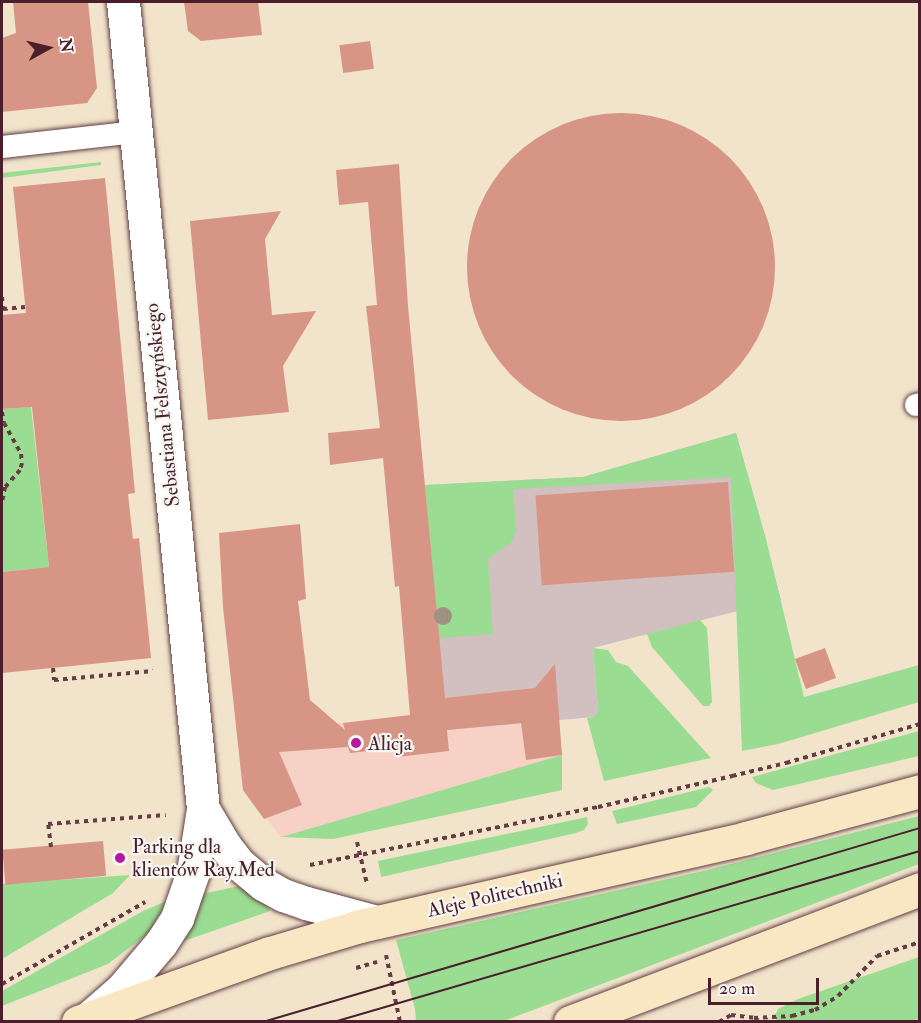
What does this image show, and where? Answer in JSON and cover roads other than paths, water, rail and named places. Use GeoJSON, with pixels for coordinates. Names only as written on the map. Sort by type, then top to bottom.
{"type":"FeatureCollection","features":[{"type":"Feature","properties":{"kind":"main road","name":"Aleje Politechniki"},"geometry":{"type":"LineString","coordinates":[[84,1019],[308,941],[377,922],[746,838],[920,791]]}},
{"type":"Feature","properties":{"kind":"main road"},"geometry":{"type":"LineString","coordinates":[[570,1022],[920,889]]}},
{"type":"Feature","properties":{"kind":"street","name":"Sebastiana Felsztyńskiego"},"geometry":{"type":"LineString","coordinates":[[84,1019],[122,989],[161,943],[177,918],[187,890],[203,809],[123,2]]}},
{"type":"Feature","properties":{"kind":"street","name":"Sebastiana Felsztyńskiego"},"geometry":{"type":"LineString","coordinates":[[203,809],[225,846],[254,876],[283,895],[377,922]]}},
{"type":"Feature","properties":{"kind":"lane"},"geometry":{"type":"LineString","coordinates":[[2,147],[135,132]]}},
{"type":"Feature","properties":{"kind":"tram line"},"geometry":{"type":"LineString","coordinates":[[263,1022],[920,828]]}},
{"type":"Feature","properties":{"kind":"tram line"},"geometry":{"type":"LineString","coordinates":[[334,1022],[920,851]]}},
{"type":"Feature","properties":{"kind":"place","name":"Alicja"},"geometry":{"type":"Point","coordinates":[356,743]}},
{"type":"Feature","properties":{"kind":"place","name":"Parking dla klientów Ray.Med"},"geometry":{"type":"Point","coordinates":[120,858]}}]}
